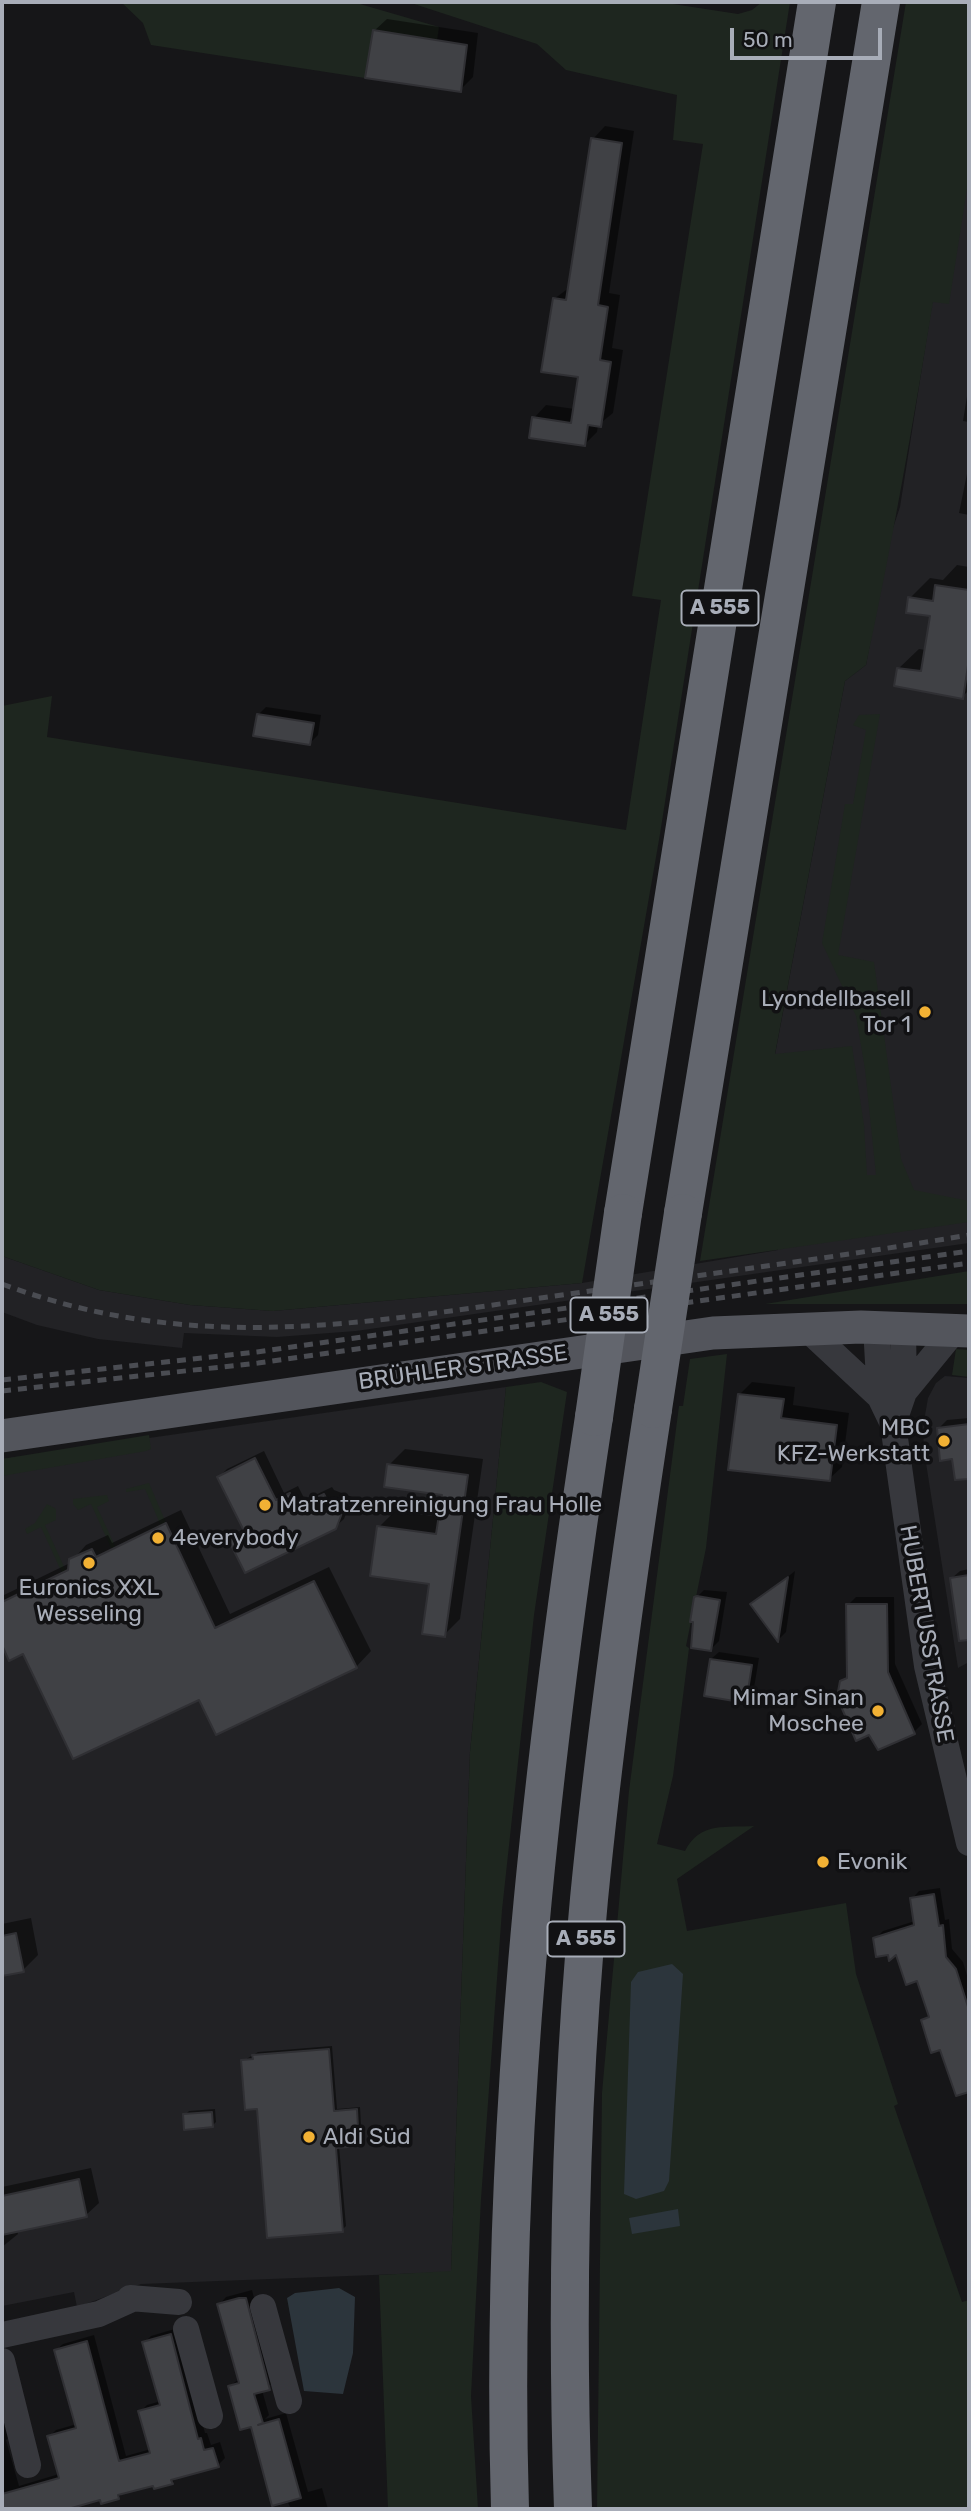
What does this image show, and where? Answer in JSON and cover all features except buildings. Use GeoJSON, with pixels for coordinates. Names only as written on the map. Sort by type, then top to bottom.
{"type":"FeatureCollection","features":[{"type":"Feature","properties":{"kind":"highway","name":"A 555"},"geometry":{"type":"LineString","coordinates":[[510,2509],[509,2236],[530,1903],[562,1628],[623,1213],[817,2]]}},
{"type":"Feature","properties":{"kind":"highway","name":"A 555"},"geometry":{"type":"LineString","coordinates":[[573,2509],[571,2241],[577,2074],[589,1900],[618,1638],[683,1213],[881,2]]}},
{"type":"Feature","properties":{"kind":"main road","name":"BRÜHLER STRASSE"},"geometry":{"type":"LineString","coordinates":[[2,1436],[699,1335],[806,1328],[962,1331]]}},
{"type":"Feature","properties":{"kind":"street"},"geometry":{"type":"LineString","coordinates":[[806,1328],[892,1394],[962,1331]]}},
{"type":"Feature","properties":{"kind":"street","name":"HUBERTUSSTRASSE"},"geometry":{"type":"LineString","coordinates":[[889,1328],[893,1424],[927,1666],[969,1843]]}},
{"type":"Feature","properties":{"kind":"street"},"geometry":{"type":"LineString","coordinates":[[2,2335],[99,2314],[130,2299],[178,2302]]}},
{"type":"Feature","properties":{"kind":"street"},"geometry":{"type":"LineString","coordinates":[[263,2307],[289,2401]]}},
{"type":"Feature","properties":{"kind":"street"},"geometry":{"type":"LineString","coordinates":[[186,2329],[210,2416]]}},
{"type":"Feature","properties":{"kind":"street"},"geometry":{"type":"LineString","coordinates":[[2,2361],[28,2465]]}},
{"type":"Feature","properties":{"kind":"shaded area"},"geometry":{"type":"Polygon","coordinates":[[[121,2],[353,2],[439,27],[437,41],[373,30],[365,78],[151,45],[143,23],[121,2]]]}},
{"type":"Feature","properties":{"kind":"shaded area"},"geometry":{"type":"Polygon","coordinates":[[[408,2],[660,2],[738,14],[752,10],[762,2],[790,2],[660,834],[582,1283],[273,1311],[190,1305],[99,1290],[2,1256],[2,706],[52,696],[47,737],[626,830],[661,600],[632,596],[703,144],[673,140],[677,95],[566,70],[537,44],[408,2]]]}},
{"type":"Feature","properties":{"kind":"shaded area"},"geometry":{"type":"Polygon","coordinates":[[[906,2],[969,2],[969,176],[949,304],[933,302],[902,484],[866,665],[845,681],[775,1054],[852,1046],[864,1125],[867,1175],[876,1175],[865,1069],[856,1016],[822,943],[845,804],[853,804],[866,730],[853,725],[859,715],[880,714],[838,955],[874,962],[901,1159],[914,1190],[969,1201],[969,1222],[700,1261],[906,2]]]}},
{"type":"Feature","properties":{"kind":"shaded area"},"geometry":{"type":"Polygon","coordinates":[[[969,70],[969,1243],[356,1331],[277,1337],[184,1333],[182,1348],[98,1339],[37,1325],[2,1312],[2,1256],[99,1290],[190,1305],[273,1311],[582,1283],[778,1250],[775,1055],[845,681],[866,665],[889,540],[900,507],[969,70]]]}},
{"type":"Feature","properties":{"kind":"shaded area"},"geometry":{"type":"Polygon","coordinates":[[[969,1271],[969,1304],[765,1304],[969,1271]]]}},
{"type":"Feature","properties":{"kind":"shaded area"},"geometry":{"type":"Polygon","coordinates":[[[956,1349],[969,1350],[969,1377],[952,1375],[956,1349]]]}},
{"type":"Feature","properties":{"kind":"shaded area"},"geometry":{"type":"Polygon","coordinates":[[[727,1354],[706,1548],[686,1646],[689,1648],[673,1776],[657,1844],[685,1851],[691,1841],[706,1830],[754,1826],[677,1879],[687,1931],[846,1903],[856,1974],[898,2104],[894,2106],[962,2302],[969,2300],[969,2509],[597,2509],[602,2093],[629,1791],[679,1406],[683,1406],[690,1359],[727,1354]]]}},
{"type":"Feature","properties":{"kind":"shaded area"},"geometry":{"type":"Polygon","coordinates":[[[945,1376],[969,1378],[969,1662],[958,1668],[924,1450],[923,1427],[928,1398],[936,1383],[945,1376]]]}},
{"type":"Feature","properties":{"kind":"shaded area"},"geometry":{"type":"Polygon","coordinates":[[[541,1382],[567,1392],[534,1615],[502,1910],[481,2199],[471,2396],[478,2509],[388,2509],[379,2275],[451,2271],[470,1752],[506,1387],[541,1382]]]}},
{"type":"Feature","properties":{"kind":"shaded area"},"geometry":{"type":"Polygon","coordinates":[[[506,1387],[470,1752],[451,2272],[141,2284],[77,2307],[74,2292],[2,2306],[2,1459],[506,1387]]]}},
{"type":"Feature","properties":{"kind":"shaded area"},"geometry":{"type":"Polygon","coordinates":[[[149,1435],[151,1449],[146,1451],[2,1476],[2,1459],[149,1435]]]}},
{"type":"Feature","properties":{"kind":"shaded area"},"geometry":{"type":"Polygon","coordinates":[[[149,1483],[166,1523],[161,1526],[145,1489],[126,1492],[126,1489],[149,1483]]]}},
{"type":"Feature","properties":{"kind":"shaded area"},"geometry":{"type":"Polygon","coordinates":[[[107,1495],[109,1501],[97,1507],[116,1548],[112,1550],[91,1504],[78,1510],[73,1504],[73,1499],[107,1495]]]}},
{"type":"Feature","properties":{"kind":"shaded area"},"geometry":{"type":"Polygon","coordinates":[[[47,1504],[56,1509],[56,1520],[45,1525],[66,1571],[62,1573],[41,1527],[27,1534],[25,1529],[35,1523],[47,1504]]]}},
{"type":"Feature","properties":{"kind":"shaded area"},"geometry":{"type":"Polygon","coordinates":[[[672,1964],[683,1974],[669,2181],[664,2191],[636,2199],[624,2194],[631,1982],[638,1972],[672,1964]]]}},
{"type":"Feature","properties":{"kind":"shaded area"},"geometry":{"type":"Polygon","coordinates":[[[678,2209],[680,2226],[632,2234],[629,2218],[678,2209]]]}},
{"type":"Feature","properties":{"kind":"shaded area"},"geometry":{"type":"Polygon","coordinates":[[[339,2288],[355,2297],[353,2353],[343,2394],[304,2391],[287,2298],[295,2293],[339,2288]]]}},
{"type":"Feature","properties":{"kind":"railway"},"geometry":{"type":"LineString","coordinates":[[2,1284],[76,1307],[147,1321],[218,1327],[288,1327],[430,1314],[969,1235]]}},
{"type":"Feature","properties":{"kind":"railway"},"geometry":{"type":"LineString","coordinates":[[2,1380],[257,1352],[969,1251]]}},
{"type":"Feature","properties":{"kind":"railway"},"geometry":{"type":"LineString","coordinates":[[2,1391],[258,1363],[969,1263]]}},
{"type":"Feature","properties":{"kind":"place","name":"Lyondellbasell Tor 1"},"geometry":{"type":"Point","coordinates":[925,1012]}},
{"type":"Feature","properties":{"kind":"place","name":"MBC KFZ-Werkstatt"},"geometry":{"type":"Point","coordinates":[944,1441]}},
{"type":"Feature","properties":{"kind":"place","name":"Matratzenreinigung Frau Holle"},"geometry":{"type":"Point","coordinates":[265,1505]}},
{"type":"Feature","properties":{"kind":"place","name":"4everybody"},"geometry":{"type":"Point","coordinates":[158,1538]}},
{"type":"Feature","properties":{"kind":"place","name":"Euronics XXL Wesseling"},"geometry":{"type":"Point","coordinates":[89,1563]}},
{"type":"Feature","properties":{"kind":"place","name":"Mimar Sinan Moschee"},"geometry":{"type":"Point","coordinates":[878,1711]}},
{"type":"Feature","properties":{"kind":"place","name":"Evonik"},"geometry":{"type":"Point","coordinates":[823,1862]}},
{"type":"Feature","properties":{"kind":"place","name":"Aldi Süd"},"geometry":{"type":"Point","coordinates":[309,2137]}}]}
